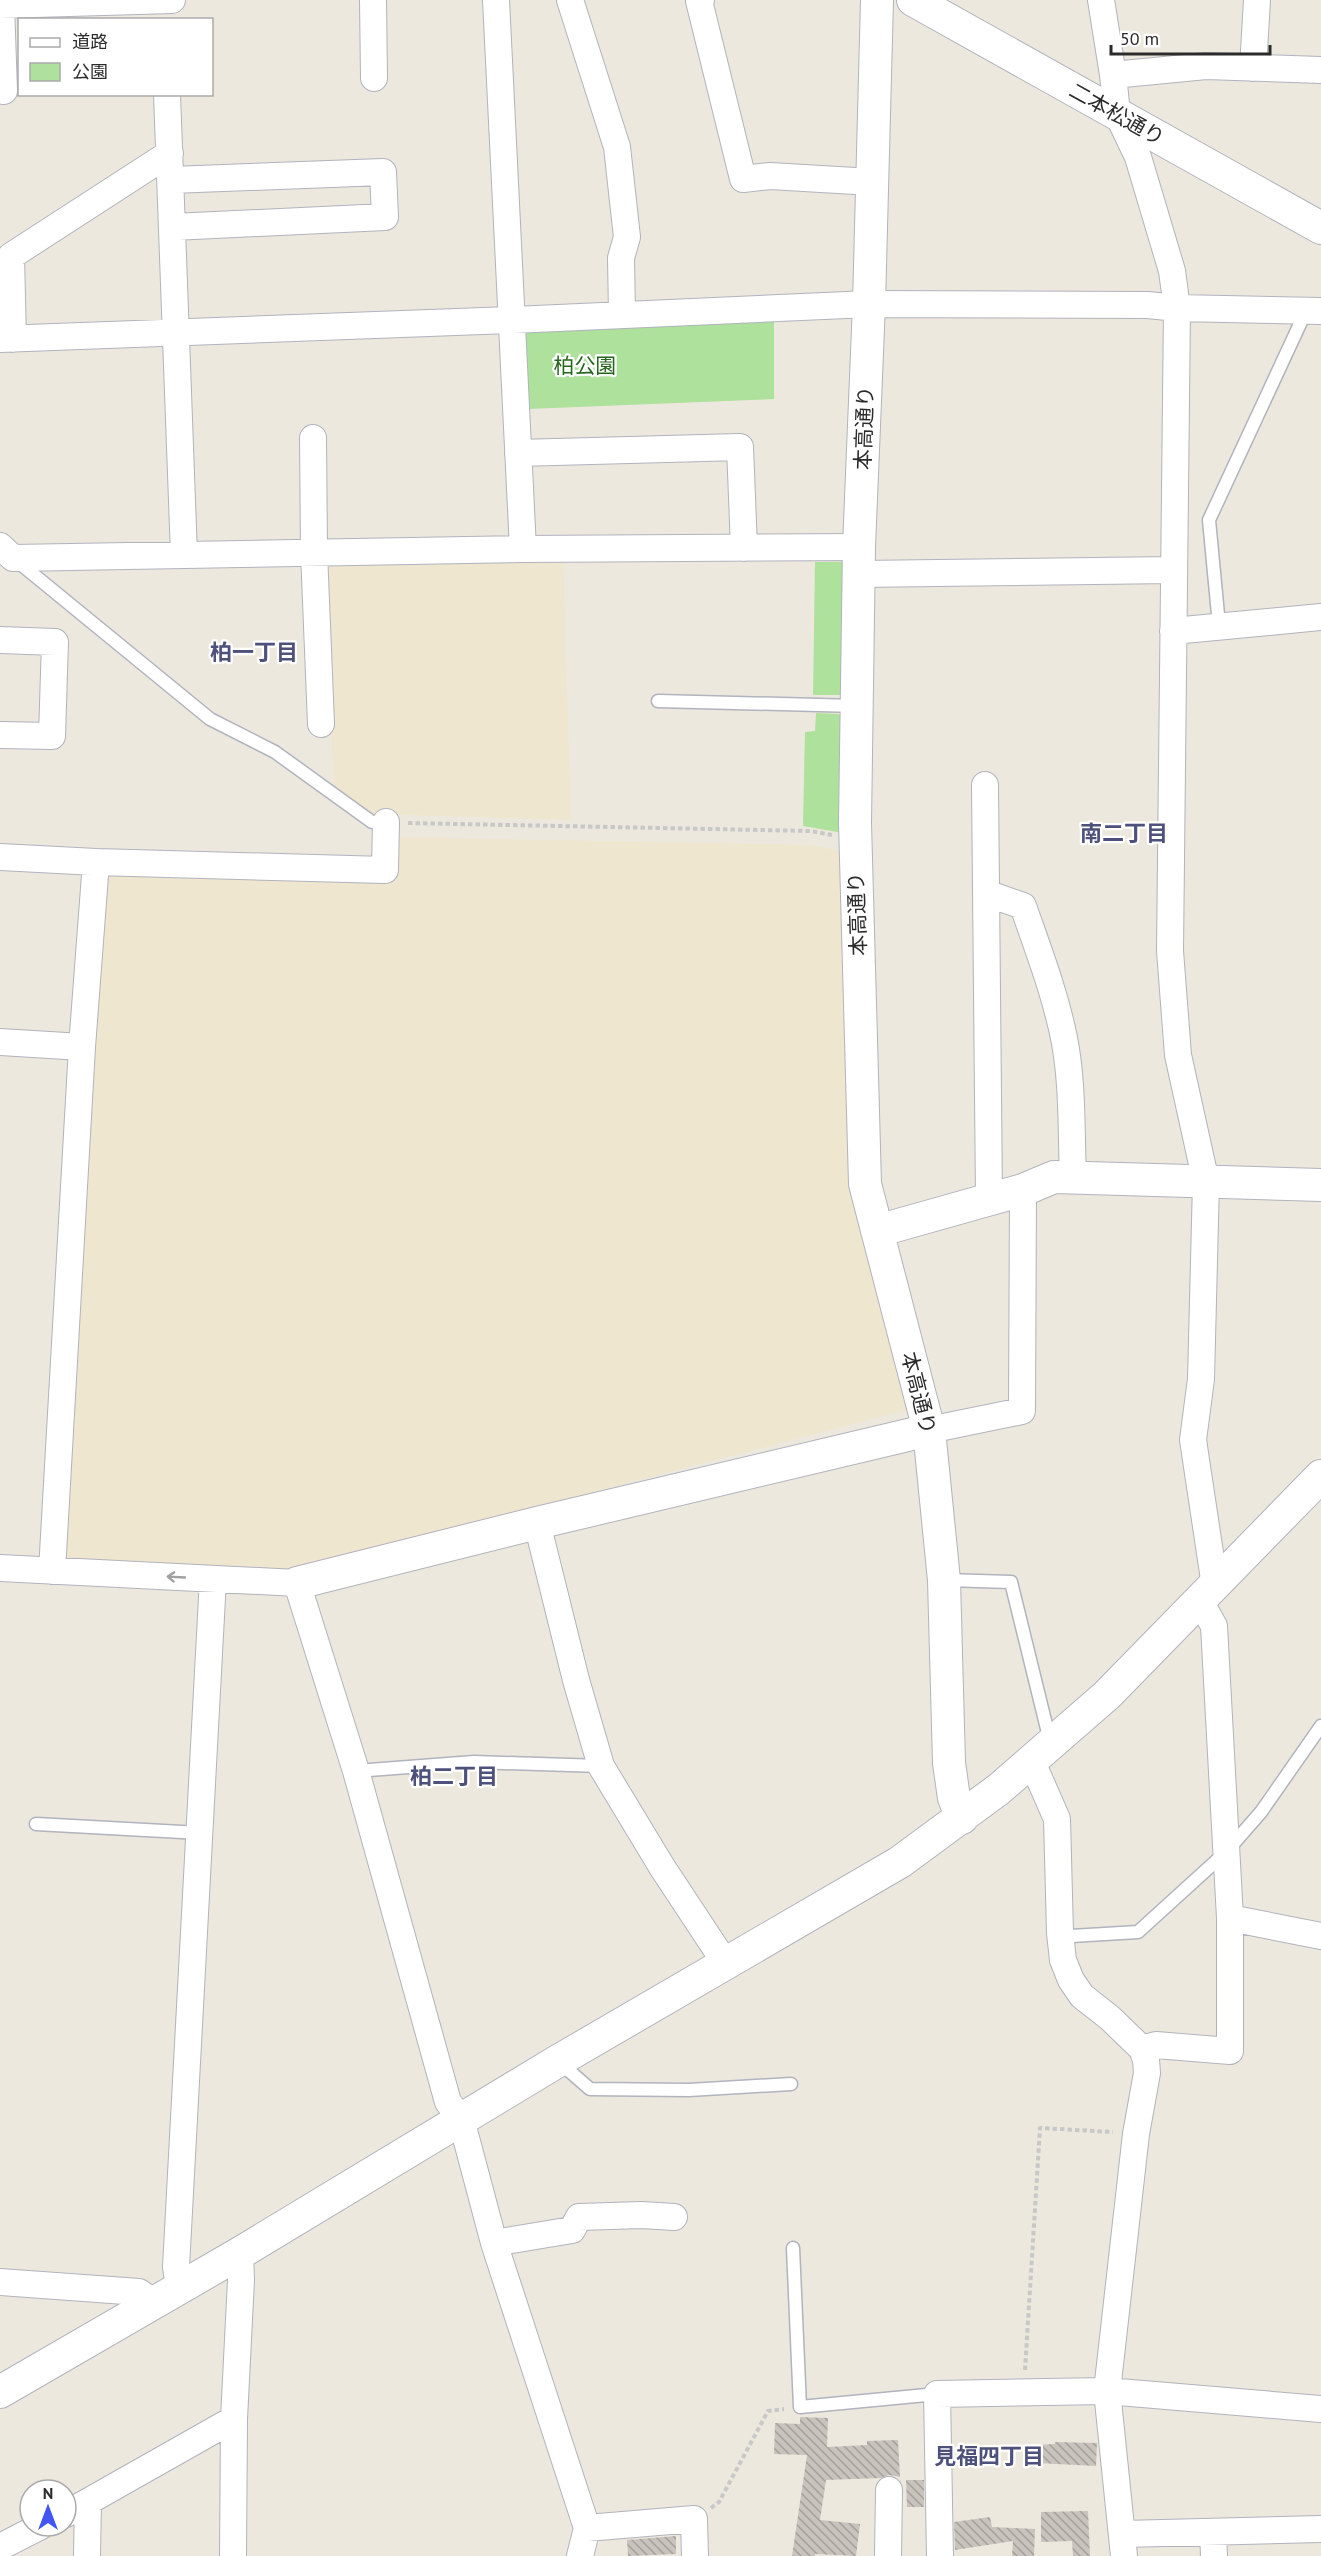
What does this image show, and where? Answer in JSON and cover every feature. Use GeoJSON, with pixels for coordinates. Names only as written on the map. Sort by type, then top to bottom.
{"type":"FeatureCollection","features":[{"type":"Feature","properties":{"kind":"street"},"geometry":{"type":"LineString","coordinates":[[163,0],[164,18]]}},
{"type":"Feature","properties":{"kind":"street"},"geometry":{"type":"LineString","coordinates":[[4,91],[1,5],[39,2],[172,0]]}},
{"type":"Feature","properties":{"kind":"street"},"geometry":{"type":"LineString","coordinates":[[373,0],[374,78]]}},
{"type":"Feature","properties":{"kind":"street"},"geometry":{"type":"LineString","coordinates":[[496,0],[523,549]]}},
{"type":"Feature","properties":{"kind":"street"},"geometry":{"type":"LineString","coordinates":[[570,0],[617,147],[627,237],[621,258],[622,314]]}},
{"type":"Feature","properties":{"kind":"street"},"geometry":{"type":"LineString","coordinates":[[701,0],[743,179],[770,176],[872,182]]}},
{"type":"Feature","properties":{"kind":"street","name":"本高通り"},"geometry":{"type":"LineString","coordinates":[[877,0],[856,706],[855,838],[865,1184],[929,1430],[944,1580],[949,1763],[954,1798],[962,1818]]}},
{"type":"Feature","properties":{"kind":"street","name":"二本松通り"},"geometry":{"type":"LineString","coordinates":[[913,0],[1321,228]]}},
{"type":"Feature","properties":{"kind":"street"},"geometry":{"type":"LineString","coordinates":[[1101,0],[1117,113],[1138,158],[1172,271],[1177,308],[1170,951],[1178,1055],[1206,1182],[1202,1379],[1193,1440],[1208,1593],[1214,1626],[1230,1918],[1230,2051],[1156,2045],[1142,2049]]}},
{"type":"Feature","properties":{"kind":"street"},"geometry":{"type":"LineString","coordinates":[[1253,68],[1257,0]]}},
{"type":"Feature","properties":{"kind":"street"},"geometry":{"type":"LineString","coordinates":[[1113,75],[1206,66],[1321,70]]}},
{"type":"Feature","properties":{"kind":"street"},"geometry":{"type":"LineString","coordinates":[[167,96],[178,332],[184,555]]}},
{"type":"Feature","properties":{"kind":"street"},"geometry":{"type":"LineString","coordinates":[[170,153],[11,255],[7,339],[869,304],[1148,305],[1177,308],[1313,311]]}},
{"type":"Feature","properties":{"kind":"street"},"geometry":{"type":"LineString","coordinates":[[171,180],[383,172],[385,217],[173,226]]}},
{"type":"Feature","properties":{"kind":"street"},"geometry":{"type":"LineString","coordinates":[[313,438],[314,552],[321,724]]}},
{"type":"Feature","properties":{"kind":"street"},"geometry":{"type":"LineString","coordinates":[[518,453],[740,447],[744,548]]}},
{"type":"Feature","properties":{"kind":"street"},"geometry":{"type":"LineString","coordinates":[[7,552],[184,555],[744,548],[859,560],[1173,570]]}},
{"type":"Feature","properties":{"kind":"street"},"geometry":{"type":"LineString","coordinates":[[1173,631],[1321,617]]}},
{"type":"Feature","properties":{"kind":"street"},"geometry":{"type":"LineString","coordinates":[[0,640],[55,642],[52,736],[0,735]]}},
{"type":"Feature","properties":{"kind":"street"},"geometry":{"type":"LineString","coordinates":[[985,785],[989,1199]]}},
{"type":"Feature","properties":{"kind":"street"},"geometry":{"type":"LineString","coordinates":[[0,857],[385,870],[386,822]]}},
{"type":"Feature","properties":{"kind":"street"},"geometry":{"type":"LineString","coordinates":[[52,1571],[81,1047],[96,862]]}},
{"type":"Feature","properties":{"kind":"street"},"geometry":{"type":"LineString","coordinates":[[986,893],[1023,906],[1051,991],[1064,1039],[1073,1177]]}},
{"type":"Feature","properties":{"kind":"street"},"geometry":{"type":"LineString","coordinates":[[0,1042],[81,1047]]}},
{"type":"Feature","properties":{"kind":"street"},"geometry":{"type":"LineString","coordinates":[[878,1231],[1023,1190],[1054,1177],[1321,1185]]}},
{"type":"Feature","properties":{"kind":"street"},"geometry":{"type":"LineString","coordinates":[[0,1568],[297,1583],[537,1523],[929,1430],[1022,1411],[1023,1190]]}},
{"type":"Feature","properties":{"kind":"street"},"geometry":{"type":"LineString","coordinates":[[0,2392],[240,2253],[558,2061],[900,1862],[962,1818],[1041,1754],[1107,1695],[1321,1476]]}},
{"type":"Feature","properties":{"kind":"street"},"geometry":{"type":"LineString","coordinates":[[537,1523],[576,1680],[601,1766],[662,1866],[726,1964]]}},
{"type":"Feature","properties":{"kind":"street"},"geometry":{"type":"LineString","coordinates":[[166,2294],[176,2267],[213,1579]]}},
{"type":"Feature","properties":{"kind":"street"},"geometry":{"type":"LineString","coordinates":[[297,1583],[356,1771],[448,2102],[461,2119],[494,2243],[587,2528],[580,2556]]}},
{"type":"Feature","properties":{"kind":"street"},"geometry":{"type":"LineString","coordinates":[[1041,1754],[1057,1819],[1060,1933],[1063,1960],[1082,1996],[1110,2018],[1142,2049],[1146,2060],[1147,2073],[1136,2134],[1107,2391],[1123,2545],[1213,2544],[1321,2529]]}},
{"type":"Feature","properties":{"kind":"street"},"geometry":{"type":"LineString","coordinates":[[1230,1918],[1321,1936]]}},
{"type":"Feature","properties":{"kind":"street"},"geometry":{"type":"LineString","coordinates":[[494,2243],[572,2230],[579,2217],[642,2215],[674,2217]]}},
{"type":"Feature","properties":{"kind":"street"},"geometry":{"type":"LineString","coordinates":[[234,2556],[234,2419],[241,2280],[240,2253]]}},
{"type":"Feature","properties":{"kind":"street"},"geometry":{"type":"LineString","coordinates":[[0,2282],[166,2294]]}},
{"type":"Feature","properties":{"kind":"street"},"geometry":{"type":"LineString","coordinates":[[940,2556],[937,2394],[1107,2391],[1321,2409]]}},
{"type":"Feature","properties":{"kind":"street"},"geometry":{"type":"LineString","coordinates":[[78,2507],[234,2419]]}},
{"type":"Feature","properties":{"kind":"street"},"geometry":{"type":"LineString","coordinates":[[888,2556],[889,2490]]}},
{"type":"Feature","properties":{"kind":"street"},"geometry":{"type":"LineString","coordinates":[[78,2513],[87,2556]]}},
{"type":"Feature","properties":{"kind":"street"},"geometry":{"type":"LineString","coordinates":[[587,2528],[694,2519],[695,2556]]}},
{"type":"Feature","properties":{"kind":"street"},"geometry":{"type":"LineString","coordinates":[[0,2547],[18,2538]]}},
{"type":"Feature","properties":{"kind":"lane"},"geometry":{"type":"LineString","coordinates":[[1219,625],[1209,520],[1313,311]]}},
{"type":"Feature","properties":{"kind":"lane"},"geometry":{"type":"LineString","coordinates":[[7,552],[210,719],[275,752],[372,822],[386,822]]}},
{"type":"Feature","properties":{"kind":"lane"},"geometry":{"type":"LineString","coordinates":[[658,701],[856,706]]}},
{"type":"Feature","properties":{"kind":"lane"},"geometry":{"type":"LineString","coordinates":[[944,1580],[1011,1582],[1041,1754]]}},
{"type":"Feature","properties":{"kind":"lane"},"geometry":{"type":"LineString","coordinates":[[1060,1933],[1071,1936],[1138,1932],[1226,1852],[1261,1812],[1321,1726]]}},
{"type":"Feature","properties":{"kind":"lane"},"geometry":{"type":"LineString","coordinates":[[356,1771],[474,1762],[601,1766]]}},
{"type":"Feature","properties":{"kind":"lane"},"geometry":{"type":"LineString","coordinates":[[36,1824],[200,1833]]}},
{"type":"Feature","properties":{"kind":"lane"},"geometry":{"type":"LineString","coordinates":[[558,2061],[590,2089],[689,2090],[791,2084]]}},
{"type":"Feature","properties":{"kind":"lane"},"geometry":{"type":"LineString","coordinates":[[793,2248],[800,2407],[937,2394]]}},
{"type":"Feature","properties":{"kind":"path"},"geometry":{"type":"LineString","coordinates":[[386,822],[811,831],[855,838]]}},
{"type":"Feature","properties":{"kind":"path"},"geometry":{"type":"LineString","coordinates":[[1024,2392],[1040,2128],[1136,2134]]}},
{"type":"Feature","properties":{"kind":"path"},"geometry":{"type":"LineString","coordinates":[[694,2519],[719,2502],[768,2411],[800,2407]]}},
{"type":"Feature","properties":{"kind":"shaded area"},"geometry":{"type":"Polygon","coordinates":[[[563,557],[571,820],[373,814],[334,786],[323,561],[563,557]]]}},
{"type":"Feature","properties":{"kind":"shaded area"},"geometry":{"type":"Polygon","coordinates":[[[393,837],[813,845],[845,853],[852,1187],[910,1409],[291,1571],[70,1559],[63,1550],[103,875],[393,875],[393,837]]]}},
{"type":"Feature","properties":{"kind":"green space","name":"柏公園"},"geometry":{"type":"Polygon","coordinates":[[[774,316],[774,399],[528,409],[524,333],[531,324],[774,316]]]}},
{"type":"Feature","properties":{"kind":"green space"},"geometry":{"type":"Polygon","coordinates":[[[815,562],[848,562],[846,695],[813,695],[815,562]]]}},
{"type":"Feature","properties":{"kind":"green space"},"geometry":{"type":"Polygon","coordinates":[[[816,713],[838,714],[844,717],[843,833],[803,826],[805,732],[815,731],[816,713]]]}},
{"type":"Feature","properties":{"kind":"building"},"geometry":{"type":"Polygon","coordinates":[[[800,2417],[828,2418],[827,2447],[867,2445],[867,2441],[898,2440],[900,2477],[889,2475],[881,2478],[826,2480],[820,2520],[860,2524],[856,2556],[815,2554],[815,2556],[792,2556],[807,2455],[774,2454],[775,2423],[800,2424],[800,2417]]]}},
{"type":"Feature","properties":{"kind":"building"},"geometry":{"type":"Polygon","coordinates":[[[1055,2442],[1097,2443],[1096,2466],[1037,2463],[1036,2445],[1055,2444],[1055,2442]]]}},
{"type":"Feature","properties":{"kind":"building"},"geometry":{"type":"Polygon","coordinates":[[[906,2480],[924,2480],[924,2507],[907,2507],[906,2480]]]}},
{"type":"Feature","properties":{"kind":"building"},"geometry":{"type":"Polygon","coordinates":[[[1088,2511],[1090,2556],[1073,2556],[1072,2541],[1041,2542],[1041,2512],[1088,2511]]]}},
{"type":"Feature","properties":{"kind":"building"},"geometry":{"type":"Polygon","coordinates":[[[990,2517],[992,2527],[1035,2529],[1034,2556],[1012,2556],[1013,2541],[955,2550],[954,2522],[990,2517]]]}},
{"type":"Feature","properties":{"kind":"building"},"geometry":{"type":"Polygon","coordinates":[[[676,2536],[676,2554],[628,2556],[627,2540],[676,2536]]]}},
{"type":"Feature","properties":{"kind":"district","name":"柏一丁目"},"geometry":{"type":"Point","coordinates":[254,652]}},
{"type":"Feature","properties":{"kind":"district","name":"南二丁目"},"geometry":{"type":"Point","coordinates":[1124,833]}},
{"type":"Feature","properties":{"kind":"district","name":"柏二丁目"},"geometry":{"type":"Point","coordinates":[454,1776]}},
{"type":"Feature","properties":{"kind":"district","name":"見福四丁目"},"geometry":{"type":"Point","coordinates":[989,2456]}}]}
